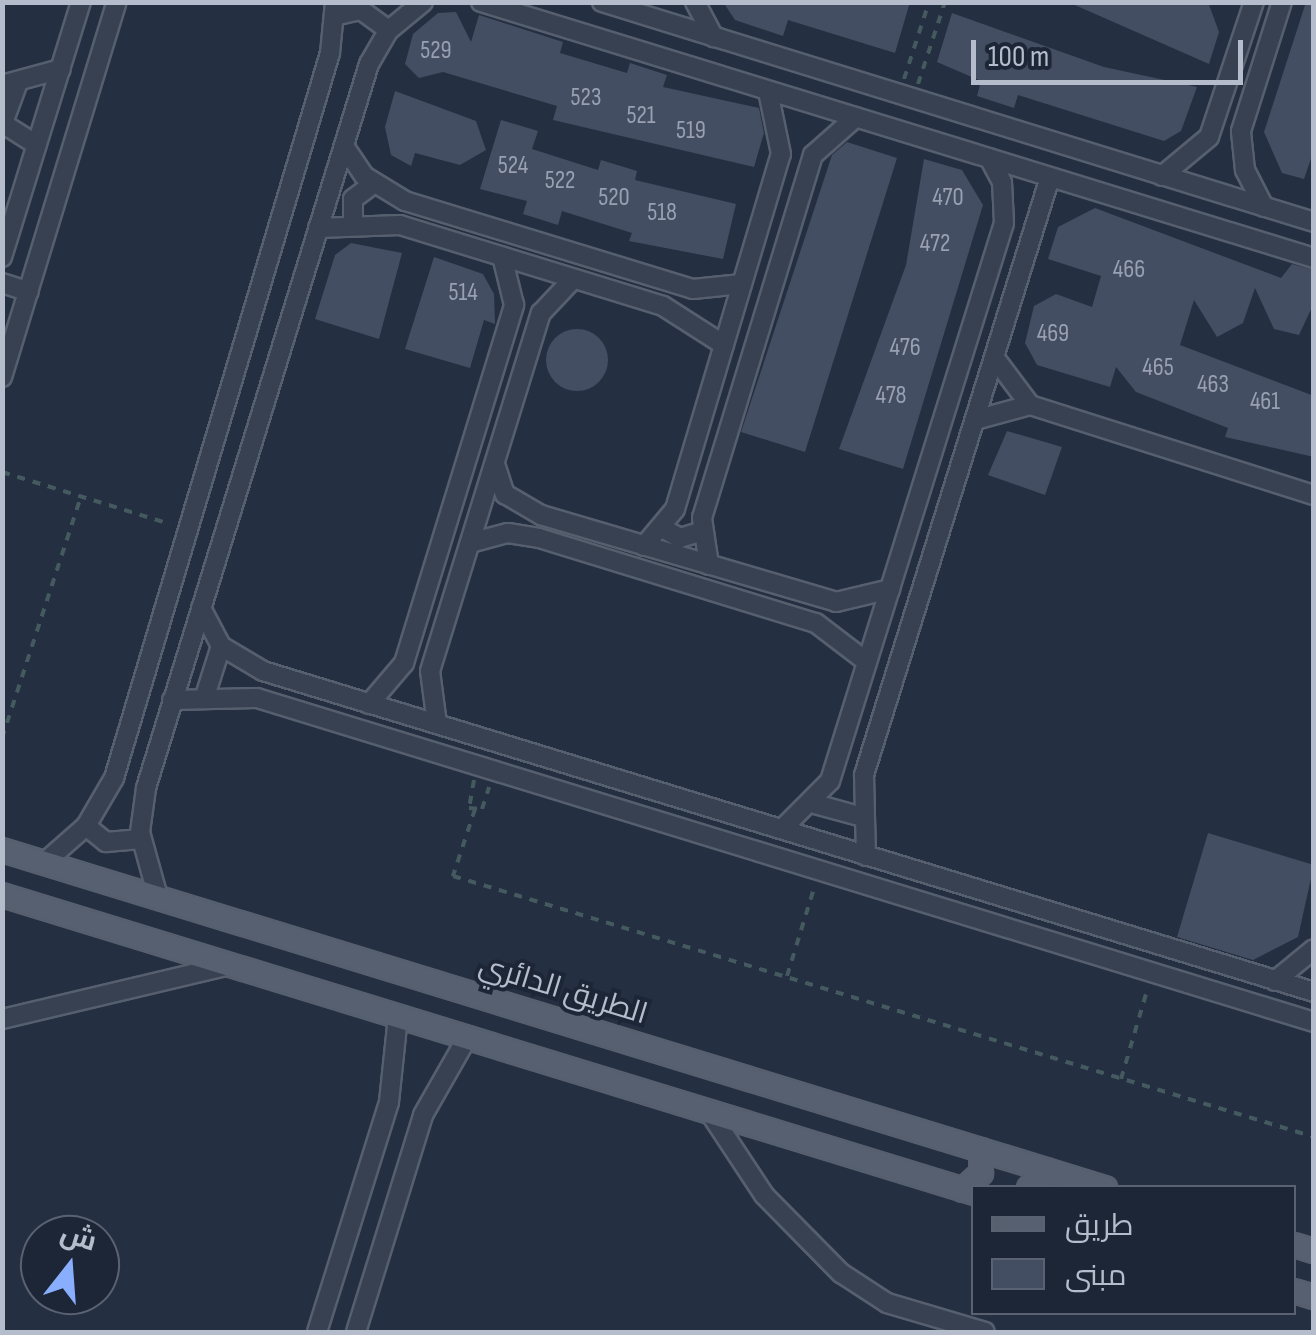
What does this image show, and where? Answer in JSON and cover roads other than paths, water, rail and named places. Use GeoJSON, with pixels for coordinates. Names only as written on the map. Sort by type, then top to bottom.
{"type":"FeatureCollection","features":[{"type":"Feature","properties":{"kind":"main road","name":"الطريق الدائري"},"geometry":{"type":"LineString","coordinates":[[2,850],[1095,1185]]}},
{"type":"Feature","properties":{"kind":"main road"},"geometry":{"type":"LineString","coordinates":[[2,895],[968,1191]]}},
{"type":"Feature","properties":{"kind":"main road"},"geometry":{"type":"LineString","coordinates":[[972,1185],[981,1173],[981,1150]]}},
{"type":"Feature","properties":{"kind":"main road"},"geometry":{"type":"LineString","coordinates":[[1031,1185],[1047,1170]]}},
{"type":"Feature","properties":{"kind":"street"},"geometry":{"type":"LineString","coordinates":[[2,256],[82,2]]}},
{"type":"Feature","properties":{"kind":"street"},"geometry":{"type":"LineString","coordinates":[[2,377],[117,2]]}},
{"type":"Feature","properties":{"kind":"street"},"geometry":{"type":"LineString","coordinates":[[158,896],[140,840],[172,700],[344,146],[389,30],[423,2]]}},
{"type":"Feature","properties":{"kind":"street"},"geometry":{"type":"LineString","coordinates":[[481,2],[518,8],[768,91],[1314,258]]}},
{"type":"Feature","properties":{"kind":"street"},"geometry":{"type":"LineString","coordinates":[[602,2],[1314,222]]}},
{"type":"Feature","properties":{"kind":"street"},"geometry":{"type":"LineString","coordinates":[[695,2],[715,38]]}},
{"type":"Feature","properties":{"kind":"street"},"geometry":{"type":"LineString","coordinates":[[1162,176],[1189,160],[1217,124],[1252,11],[1234,2]]}},
{"type":"Feature","properties":{"kind":"street"},"geometry":{"type":"LineString","coordinates":[[1264,207],[1244,170],[1241,131],[1282,2]]}},
{"type":"Feature","properties":{"kind":"street"},"geometry":{"type":"LineString","coordinates":[[44,863],[86,826],[114,778],[334,9],[361,10],[389,30]]}},
{"type":"Feature","properties":{"kind":"street"},"geometry":{"type":"LineString","coordinates":[[37,145],[3,123],[10,85],[62,69]]}},
{"type":"Feature","properties":{"kind":"street"},"geometry":{"type":"LineString","coordinates":[[644,546],[662,528],[724,346],[782,146],[768,91]]}},
{"type":"Feature","properties":{"kind":"street"},"geometry":{"type":"LineString","coordinates":[[942,144],[952,111]]}},
{"type":"Feature","properties":{"kind":"street"},"geometry":{"type":"LineString","coordinates":[[710,565],[700,532],[813,155],[856,117]]}},
{"type":"Feature","properties":{"kind":"street"},"geometry":{"type":"LineString","coordinates":[[1217,124],[1241,131]]}},
{"type":"Feature","properties":{"kind":"street"},"geometry":{"type":"LineString","coordinates":[[782,146],[800,142],[813,155]]}},
{"type":"Feature","properties":{"kind":"street"},"geometry":{"type":"LineString","coordinates":[[344,146],[373,184],[693,289],[742,284]]}},
{"type":"Feature","properties":{"kind":"street"},"geometry":{"type":"LineString","coordinates":[[782,829],[815,804],[867,662],[1004,223],[1005,195],[989,158]]}},
{"type":"Feature","properties":{"kind":"street"},"geometry":{"type":"LineString","coordinates":[[866,856],[859,816],[1050,177]]}},
{"type":"Feature","properties":{"kind":"street"},"geometry":{"type":"LineString","coordinates":[[353,222],[353,199],[373,184]]}},
{"type":"Feature","properties":{"kind":"street"},"geometry":{"type":"LineString","coordinates":[[1004,223],[1023,219],[1033,232]]}},
{"type":"Feature","properties":{"kind":"street"},"geometry":{"type":"LineString","coordinates":[[318,228],[353,222],[400,225],[684,315],[724,346]]}},
{"type":"Feature","properties":{"kind":"street"},"geometry":{"type":"LineString","coordinates":[[369,704],[396,680],[514,305],[502,256]]}},
{"type":"Feature","properties":{"kind":"street"},"geometry":{"type":"LineString","coordinates":[[437,724],[427,688],[470,543],[541,313],[573,278]]}},
{"type":"Feature","properties":{"kind":"street"},"geometry":{"type":"LineString","coordinates":[[2,283],[28,292]]}},
{"type":"Feature","properties":{"kind":"street"},"geometry":{"type":"LineString","coordinates":[[684,315],[701,306],[693,289]]}},
{"type":"Feature","properties":{"kind":"street"},"geometry":{"type":"LineString","coordinates":[[514,305],[541,313]]}},
{"type":"Feature","properties":{"kind":"street"},"geometry":{"type":"LineString","coordinates":[[994,358],[1030,405]]}},
{"type":"Feature","properties":{"kind":"street"},"geometry":{"type":"LineString","coordinates":[[975,420],[1030,405],[1314,496]]}},
{"type":"Feature","properties":{"kind":"street"},"geometry":{"type":"LineString","coordinates":[[495,463],[515,503],[505,533]]}},
{"type":"Feature","properties":{"kind":"street"},"geometry":{"type":"LineString","coordinates":[[515,503],[644,546],[836,602],[890,589]]}},
{"type":"Feature","properties":{"kind":"street"},"geometry":{"type":"LineString","coordinates":[[662,528],[680,538],[700,532]]}},
{"type":"Feature","properties":{"kind":"street"},"geometry":{"type":"LineString","coordinates":[[470,543],[505,533],[829,627],[867,662]]}},
{"type":"Feature","properties":{"kind":"street"},"geometry":{"type":"LineString","coordinates":[[186,535],[218,552]]}},
{"type":"Feature","properties":{"kind":"street"},"geometry":{"type":"LineString","coordinates":[[829,627],[836,602]]}},
{"type":"Feature","properties":{"kind":"street"},"geometry":{"type":"LineString","coordinates":[[201,608],[222,646],[264,671],[1314,992]]}},
{"type":"Feature","properties":{"kind":"street"},"geometry":{"type":"LineString","coordinates":[[206,693],[222,646]]}},
{"type":"Feature","properties":{"kind":"street"},"geometry":{"type":"LineString","coordinates":[[396,680],[409,692],[427,688]]}},
{"type":"Feature","properties":{"kind":"street"},"geometry":{"type":"LineString","coordinates":[[172,700],[206,693],[257,698],[1314,1022]]}},
{"type":"Feature","properties":{"kind":"street"},"geometry":{"type":"LineString","coordinates":[[650,819],[660,792]]}},
{"type":"Feature","properties":{"kind":"street"},"geometry":{"type":"LineString","coordinates":[[815,804],[859,816]]}},
{"type":"Feature","properties":{"kind":"street"},"geometry":{"type":"LineString","coordinates":[[86,826],[106,842],[140,840]]}},
{"type":"Feature","properties":{"kind":"street"},"geometry":{"type":"LineString","coordinates":[[1275,981],[1311,957]]}},
{"type":"Feature","properties":{"kind":"street"},"geometry":{"type":"LineString","coordinates":[[2,1020],[234,964]]}},
{"type":"Feature","properties":{"kind":"street"},"geometry":{"type":"LineString","coordinates":[[317,1332],[392,1092],[398,1016]]}},
{"type":"Feature","properties":{"kind":"street"},"geometry":{"type":"LineString","coordinates":[[356,1332],[422,1115],[468,1036]]}},
{"type":"Feature","properties":{"kind":"street"},"geometry":{"type":"LineString","coordinates":[[710,1113],[764,1195],[841,1273],[887,1303],[984,1332]]}}]}
